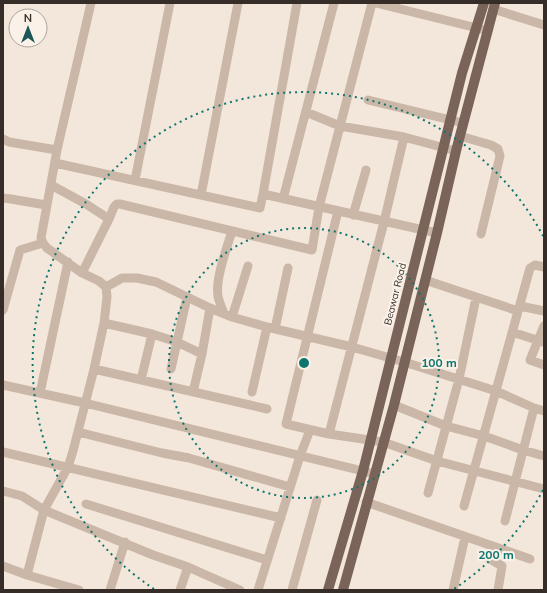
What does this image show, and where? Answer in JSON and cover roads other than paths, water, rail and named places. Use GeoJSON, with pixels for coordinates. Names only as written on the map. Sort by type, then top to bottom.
{"type":"FeatureCollection","features":[{"type":"Feature","properties":{"kind":"main road","name":"Beawar Road"},"geometry":{"type":"LineString","coordinates":[[328,590],[363,471],[462,73],[484,3]]}},
{"type":"Feature","properties":{"kind":"main road"},"geometry":{"type":"LineString","coordinates":[[343,590],[366,502],[394,405],[463,123],[494,6]]}},
{"type":"Feature","properties":{"kind":"street"},"geometry":{"type":"LineString","coordinates":[[27,575],[44,510],[68,467],[94,370],[104,323],[106,287],[99,281],[82,273],[47,248],[41,238],[57,150],[91,3]]}},
{"type":"Feature","properties":{"kind":"street"},"geometry":{"type":"LineString","coordinates":[[135,180],[170,3]]}},
{"type":"Feature","properties":{"kind":"street"},"geometry":{"type":"LineString","coordinates":[[201,195],[238,3]]}},
{"type":"Feature","properties":{"kind":"street"},"geometry":{"type":"LineString","coordinates":[[55,163],[260,208],[297,3]]}},
{"type":"Feature","properties":{"kind":"street"},"geometry":{"type":"LineString","coordinates":[[283,199],[334,3]]}},
{"type":"Feature","properties":{"kind":"street"},"geometry":{"type":"LineString","coordinates":[[82,273],[111,213],[117,204],[312,250],[319,207],[372,3]]}},
{"type":"Feature","properties":{"kind":"street"},"geometry":{"type":"LineString","coordinates":[[376,3],[387,4],[488,31]]}},
{"type":"Feature","properties":{"kind":"street"},"geometry":{"type":"LineString","coordinates":[[494,6],[544,24]]}},
{"type":"Feature","properties":{"kind":"street"},"geometry":{"type":"LineString","coordinates":[[368,100],[463,123]]}},
{"type":"Feature","properties":{"kind":"street"},"geometry":{"type":"LineString","coordinates":[[306,112],[340,126],[404,137],[456,151]]}},
{"type":"Feature","properties":{"kind":"street"},"geometry":{"type":"LineString","coordinates":[[460,136],[491,145],[498,149],[500,156],[481,234]]}},
{"type":"Feature","properties":{"kind":"street"},"geometry":{"type":"LineString","coordinates":[[329,434],[384,222],[404,137]]}},
{"type":"Feature","properties":{"kind":"street"},"geometry":{"type":"LineString","coordinates":[[3,139],[9,142],[57,150]]}},
{"type":"Feature","properties":{"kind":"street"},"geometry":{"type":"LineString","coordinates":[[353,215],[366,170]]}},
{"type":"Feature","properties":{"kind":"street"},"geometry":{"type":"LineString","coordinates":[[50,185],[86,204],[111,213]]}},
{"type":"Feature","properties":{"kind":"street"},"geometry":{"type":"LineString","coordinates":[[263,194],[437,234]]}},
{"type":"Feature","properties":{"kind":"street"},"geometry":{"type":"LineString","coordinates":[[3,198],[46,206]]}},
{"type":"Feature","properties":{"kind":"street"},"geometry":{"type":"LineString","coordinates":[[338,212],[286,424],[329,434],[383,442],[436,461],[544,489]]}},
{"type":"Feature","properties":{"kind":"street"},"geometry":{"type":"LineString","coordinates":[[219,312],[217,288],[232,231]]}},
{"type":"Feature","properties":{"kind":"street"},"geometry":{"type":"LineString","coordinates":[[4,305],[20,250],[43,243]]}},
{"type":"Feature","properties":{"kind":"street"},"geometry":{"type":"LineString","coordinates":[[40,394],[68,262]]}},
{"type":"Feature","properties":{"kind":"street"},"geometry":{"type":"LineString","coordinates":[[464,506],[530,268],[535,265],[544,267]]}},
{"type":"Feature","properties":{"kind":"street"},"geometry":{"type":"LineString","coordinates":[[193,392],[202,354],[219,312],[248,266]]}},
{"type":"Feature","properties":{"kind":"street"},"geometry":{"type":"LineString","coordinates":[[252,392],[288,268]]}},
{"type":"Feature","properties":{"kind":"street"},"geometry":{"type":"LineString","coordinates":[[106,287],[122,278],[137,278],[156,282],[219,312],[271,328],[352,346],[496,391],[544,411]]}},
{"type":"Feature","properties":{"kind":"street"},"geometry":{"type":"LineString","coordinates":[[425,280],[476,298],[519,309],[544,311]]}},
{"type":"Feature","properties":{"kind":"street"},"geometry":{"type":"LineString","coordinates":[[171,369],[187,297]]}},
{"type":"Feature","properties":{"kind":"street"},"geometry":{"type":"LineString","coordinates":[[428,493],[459,379],[476,298]]}},
{"type":"Feature","properties":{"kind":"street"},"geometry":{"type":"LineString","coordinates":[[104,323],[152,334],[177,342],[202,354]]}},
{"type":"Feature","properties":{"kind":"street"},"geometry":{"type":"LineString","coordinates":[[544,326],[541,341],[530,360],[544,365]]}},
{"type":"Feature","properties":{"kind":"street"},"geometry":{"type":"LineString","coordinates":[[512,332],[541,341]]}},
{"type":"Feature","properties":{"kind":"street"},"geometry":{"type":"LineString","coordinates":[[141,380],[152,334]]}},
{"type":"Feature","properties":{"kind":"street"},"geometry":{"type":"LineString","coordinates":[[94,370],[267,409]]}},
{"type":"Feature","properties":{"kind":"street"},"geometry":{"type":"LineString","coordinates":[[3,385],[85,403],[375,474]]}},
{"type":"Feature","properties":{"kind":"street"},"geometry":{"type":"LineString","coordinates":[[394,405],[446,426],[484,436],[544,456]]}},
{"type":"Feature","properties":{"kind":"street"},"geometry":{"type":"LineString","coordinates":[[505,521],[534,408]]}},
{"type":"Feature","properties":{"kind":"street"},"geometry":{"type":"LineString","coordinates":[[258,590],[300,456],[310,430]]}},
{"type":"Feature","properties":{"kind":"street"},"geometry":{"type":"LineString","coordinates":[[78,432],[189,458],[290,487]]}},
{"type":"Feature","properties":{"kind":"street"},"geometry":{"type":"LineString","coordinates":[[3,452],[281,518]]}},
{"type":"Feature","properties":{"kind":"street"},"geometry":{"type":"LineString","coordinates":[[3,491],[22,496],[44,510],[153,555],[188,567],[240,590]]}},
{"type":"Feature","properties":{"kind":"street"},"geometry":{"type":"LineString","coordinates":[[292,590],[317,500]]}},
{"type":"Feature","properties":{"kind":"street"},"geometry":{"type":"LineString","coordinates":[[366,502],[530,559]]}},
{"type":"Feature","properties":{"kind":"street"},"geometry":{"type":"LineString","coordinates":[[86,504],[267,560]]}},
{"type":"Feature","properties":{"kind":"street"},"geometry":{"type":"LineString","coordinates":[[453,590],[465,537]]}},
{"type":"Feature","properties":{"kind":"street"},"geometry":{"type":"LineString","coordinates":[[110,590],[124,542]]}},
{"type":"Feature","properties":{"kind":"street"},"geometry":{"type":"LineString","coordinates":[[493,546],[490,559],[502,566],[498,590]]}},
{"type":"Feature","properties":{"kind":"street"},"geometry":{"type":"LineString","coordinates":[[3,566],[27,575],[79,590]]}},
{"type":"Feature","properties":{"kind":"street"},"geometry":{"type":"LineString","coordinates":[[180,590],[188,567]]}}]}
